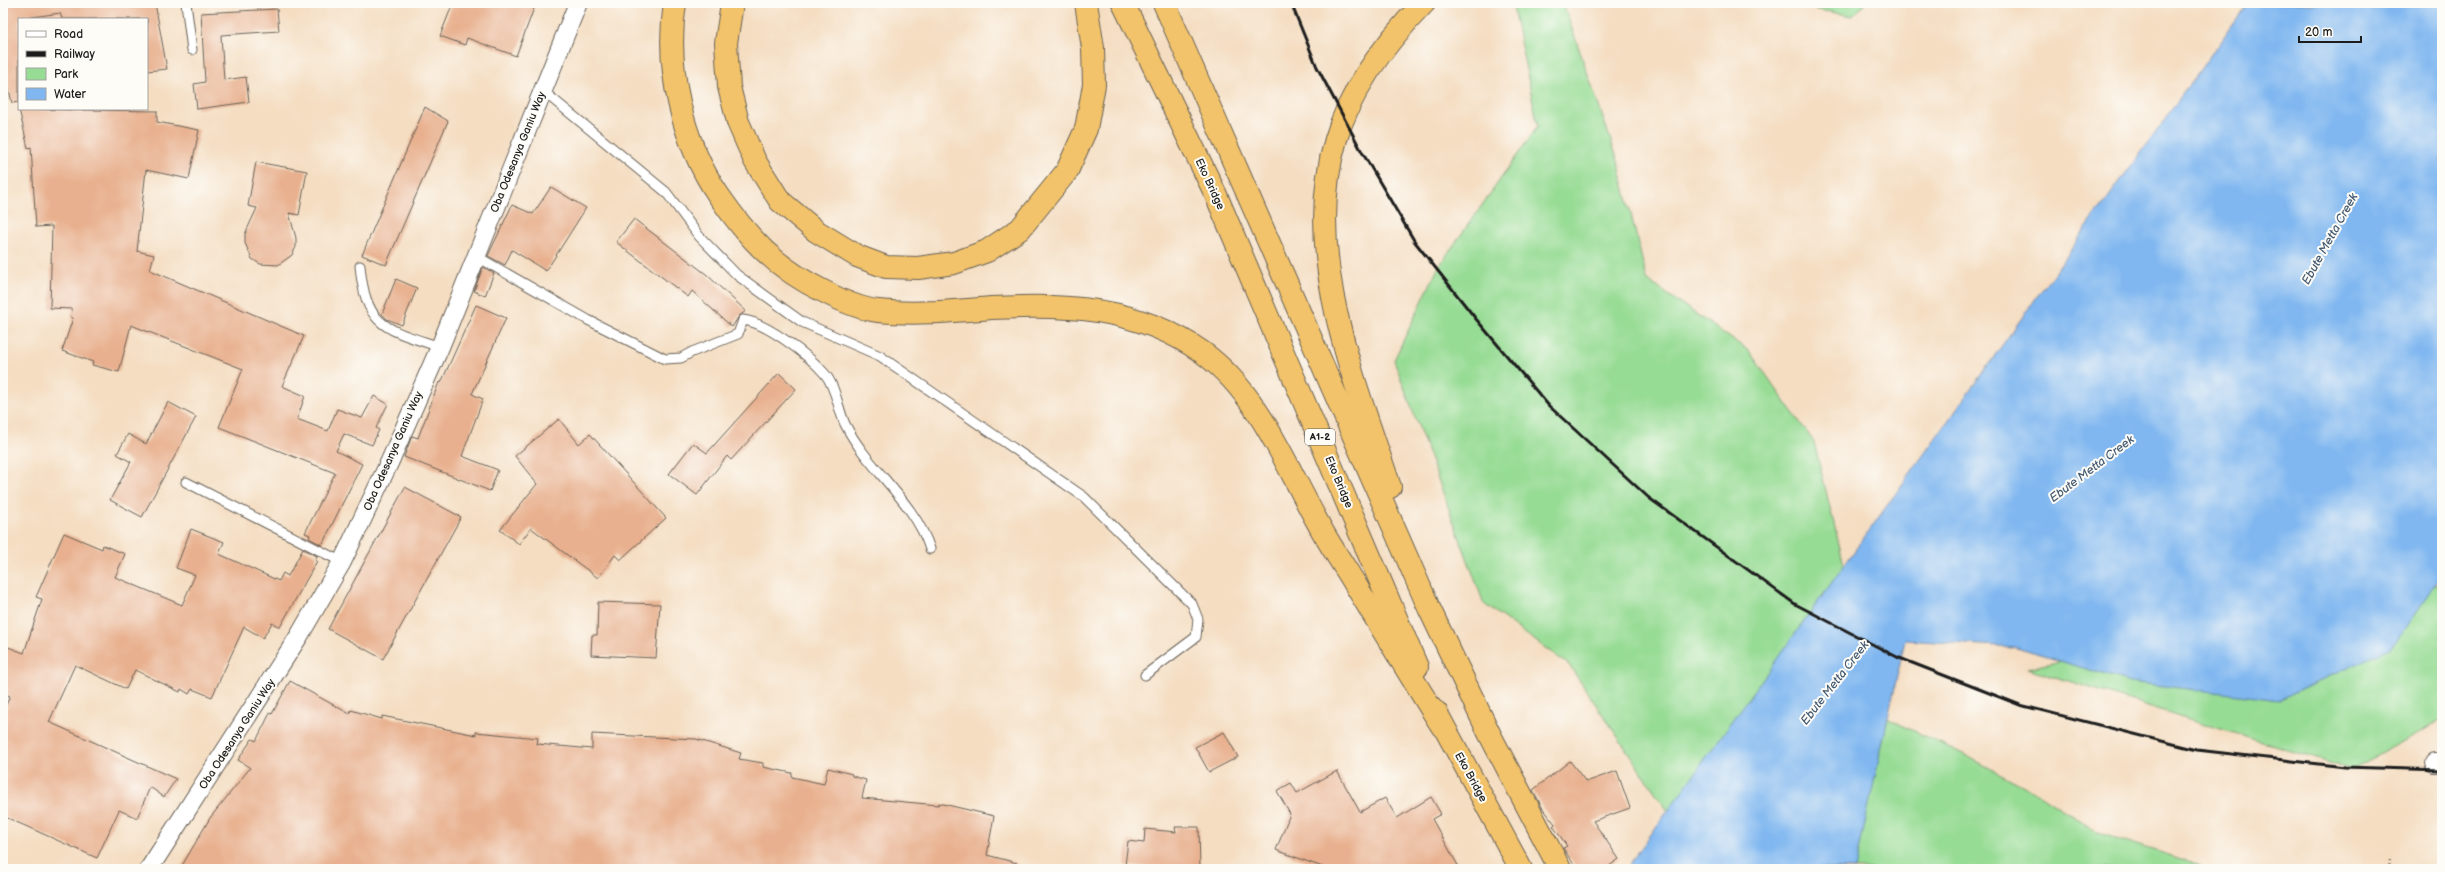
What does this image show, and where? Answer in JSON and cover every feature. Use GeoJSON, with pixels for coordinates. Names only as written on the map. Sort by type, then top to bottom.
{"type":"FeatureCollection","features":[{"type":"Feature","properties":{"kind":"highway"},"geometry":{"type":"LineString","coordinates":[[675,3],[671,27],[673,68],[694,148],[713,186],[737,222],[765,253],[798,279],[841,301],[876,311],[914,313],[1046,306],[1087,308],[1133,320],[1168,332],[1203,353],[1232,379],[1258,413],[1318,525],[1442,726]]}},
{"type":"Feature","properties":{"kind":"highway"},"geometry":{"type":"LineString","coordinates":[[732,3],[726,43],[729,87],[738,122],[755,161],[780,201],[816,231],[857,256],[886,267],[918,268],[954,263],[987,251],[1020,229],[1067,171],[1086,129],[1094,85],[1093,48],[1086,3]]}},
{"type":"Feature","properties":{"kind":"highway","name":"Eko Bridge"},"geometry":{"type":"LineString","coordinates":[[1123,3],[1216,195],[1442,726],[1521,869]]}},
{"type":"Feature","properties":{"kind":"highway","name":"A1-2"},"geometry":{"type":"LineString","coordinates":[[1164,3],[1429,608],[1490,735],[1560,869]]}},
{"type":"Feature","properties":{"kind":"highway"},"geometry":{"type":"LineString","coordinates":[[1424,3],[1381,54],[1355,95],[1336,139],[1327,187],[1325,232],[1329,284],[1344,342],[1429,608]]}},
{"type":"Feature","properties":{"kind":"street","name":"Oba Odesanya Ganiu Way"},"geometry":{"type":"LineString","coordinates":[[150,869],[299,636],[342,562],[390,461],[440,347],[578,3]]}},
{"type":"Feature","properties":{"kind":"lane"},"geometry":{"type":"LineString","coordinates":[[186,3],[192,50]]}},
{"type":"Feature","properties":{"kind":"lane"},"geometry":{"type":"LineString","coordinates":[[543,91],[666,192],[699,236],[737,275],[802,322],[880,356],[1084,497],[1192,604],[1198,619],[1196,637],[1145,675]]}},
{"type":"Feature","properties":{"kind":"lane"},"geometry":{"type":"LineString","coordinates":[[476,256],[595,323],[665,360],[682,358],[692,352],[738,334],[743,320],[759,324],[812,361],[827,375],[845,424],[860,451],[912,511],[925,534],[930,549]]}},
{"type":"Feature","properties":{"kind":"lane"},"geometry":{"type":"LineString","coordinates":[[360,266],[363,292],[372,314],[393,331],[440,347]]}},
{"type":"Feature","properties":{"kind":"lane"},"geometry":{"type":"LineString","coordinates":[[186,482],[342,562]]}},
{"type":"Feature","properties":{"kind":"path"},"geometry":{"type":"LineString","coordinates":[[2390,869],[2391,859]]}},
{"type":"Feature","properties":{"kind":"green space"},"geometry":{"type":"Polygon","coordinates":[[[1512,3],[1563,3],[1618,161],[1647,280],[1749,351],[1814,442],[1848,581],[1668,811],[1569,665],[1484,604],[1394,360],[1439,266],[1538,126],[1512,3]]]}},
{"type":"Feature","properties":{"kind":"green space"},"geometry":{"type":"Polygon","coordinates":[[[1780,3],[1866,3],[1853,16],[1780,3]]]}},
{"type":"Feature","properties":{"kind":"green space"},"geometry":{"type":"Polygon","coordinates":[[[2442,585],[2442,720],[2351,770],[2027,668],[2442,585]]]}},
{"type":"Feature","properties":{"kind":"green space"},"geometry":{"type":"Polygon","coordinates":[[[1876,713],[1963,754],[2039,794],[2097,832],[2200,865],[2200,869],[1791,869],[1876,713]]]}},
{"type":"Feature","properties":{"kind":"water","name":"Ebute Metta Creek"},"geometry":{"type":"Polygon","coordinates":[[[2248,3],[2442,3],[2442,575],[2391,648],[2280,700],[2130,682],[2013,647],[1905,640],[1855,869],[1626,869],[2248,3]]]}},
{"type":"Feature","properties":{"kind":"building"},"geometry":{"type":"Polygon","coordinates":[[[3,3],[155,3],[167,69],[148,71],[148,18],[62,18],[60,13],[18,18],[18,102],[12,103],[3,62],[3,3]]]}},
{"type":"Feature","properties":{"kind":"building"},"geometry":{"type":"Polygon","coordinates":[[[453,3],[536,3],[516,56],[467,38],[465,45],[440,36],[453,3]]]}},
{"type":"Feature","properties":{"kind":"building"},"geometry":{"type":"Polygon","coordinates":[[[277,9],[279,31],[221,35],[224,80],[246,77],[249,102],[197,109],[194,84],[205,82],[201,13],[277,9]]]}},
{"type":"Feature","properties":{"kind":"building"},"geometry":{"type":"Polygon","coordinates":[[[425,107],[448,121],[386,265],[362,255],[425,107]]]}},
{"type":"Feature","properties":{"kind":"building"},"geometry":{"type":"Polygon","coordinates":[[[19,110],[157,111],[157,122],[199,130],[189,179],[146,170],[137,251],[154,255],[150,270],[304,336],[282,386],[305,396],[297,419],[328,431],[337,409],[362,418],[374,396],[388,404],[376,428],[379,430],[372,445],[344,434],[336,451],[362,464],[322,545],[309,538],[310,535],[305,533],[335,473],[219,427],[243,369],[131,325],[119,372],[92,365],[93,362],[62,351],[73,318],[71,318],[72,309],[50,308],[52,226],[36,227],[31,147],[28,148],[19,110]]]}},
{"type":"Feature","properties":{"kind":"building"},"geometry":{"type":"Polygon","coordinates":[[[256,162],[307,171],[299,215],[289,213],[296,238],[296,247],[292,255],[278,265],[260,264],[252,259],[245,243],[245,234],[257,208],[248,206],[256,162]]]}},
{"type":"Feature","properties":{"kind":"building"},"geometry":{"type":"Polygon","coordinates":[[[551,187],[586,208],[546,271],[512,250],[505,265],[488,256],[512,205],[533,214],[551,187]]]}},
{"type":"Feature","properties":{"kind":"building"},"geometry":{"type":"Polygon","coordinates":[[[634,219],[706,274],[746,311],[739,316],[732,327],[692,291],[688,297],[616,242],[634,219]]]}},
{"type":"Feature","properties":{"kind":"building"},"geometry":{"type":"Polygon","coordinates":[[[483,267],[494,273],[485,296],[474,291],[483,267]]]}},
{"type":"Feature","properties":{"kind":"building"},"geometry":{"type":"Polygon","coordinates":[[[396,279],[417,288],[402,325],[387,319],[382,314],[396,279]]]}},
{"type":"Feature","properties":{"kind":"building"},"geometry":{"type":"Polygon","coordinates":[[[476,305],[506,318],[472,394],[483,399],[462,456],[498,470],[490,491],[404,457],[412,436],[418,438],[439,382],[441,383],[476,305]]]}},
{"type":"Feature","properties":{"kind":"building"},"geometry":{"type":"Polygon","coordinates":[[[779,373],[796,389],[731,460],[727,456],[697,495],[669,474],[693,443],[707,453],[779,373]]]}},
{"type":"Feature","properties":{"kind":"building"},"geometry":{"type":"Polygon","coordinates":[[[168,402],[196,417],[142,517],[110,500],[131,462],[117,454],[128,434],[146,444],[168,402]]]}},
{"type":"Feature","properties":{"kind":"building"},"geometry":{"type":"Polygon","coordinates":[[[559,419],[579,444],[590,434],[666,518],[620,560],[615,555],[598,578],[531,528],[519,544],[500,530],[537,484],[515,456],[559,419]]]}},
{"type":"Feature","properties":{"kind":"building"},"geometry":{"type":"Polygon","coordinates":[[[405,487],[461,517],[383,659],[328,629],[405,487]]]}},
{"type":"Feature","properties":{"kind":"building"},"geometry":{"type":"Polygon","coordinates":[[[191,529],[224,542],[219,554],[279,581],[283,573],[288,576],[303,549],[317,556],[315,560],[317,561],[280,627],[272,623],[263,638],[244,627],[212,697],[192,689],[189,694],[181,689],[180,692],[135,670],[126,689],[75,665],[49,722],[176,779],[164,797],[150,787],[137,818],[119,810],[97,858],[3,816],[3,712],[10,696],[3,693],[3,645],[24,653],[42,599],[36,597],[64,533],[102,549],[103,545],[125,554],[115,577],[182,605],[195,575],[176,568],[191,529]]]}},
{"type":"Feature","properties":{"kind":"building"},"geometry":{"type":"Polygon","coordinates":[[[598,602],[660,604],[656,658],[591,655],[592,635],[597,635],[598,602]]]}},
{"type":"Feature","properties":{"kind":"building"},"geometry":{"type":"Polygon","coordinates":[[[290,681],[350,714],[351,710],[382,719],[382,716],[476,735],[476,732],[538,738],[537,744],[592,749],[592,734],[696,739],[741,753],[739,759],[763,763],[763,767],[792,773],[792,777],[824,784],[828,768],[852,774],[852,776],[866,780],[862,798],[938,805],[939,803],[994,816],[987,855],[1017,863],[1016,869],[971,869],[954,866],[953,869],[180,869],[210,818],[250,768],[238,760],[252,739],[256,741],[270,713],[272,714],[290,681]]]}},
{"type":"Feature","properties":{"kind":"building"},"geometry":{"type":"Polygon","coordinates":[[[1224,732],[1238,757],[1209,772],[1195,747],[1224,732]]]}},
{"type":"Feature","properties":{"kind":"building"},"geometry":{"type":"Polygon","coordinates":[[[1570,761],[1586,782],[1617,771],[1630,808],[1593,821],[1619,859],[1605,869],[1577,869],[1563,848],[1567,846],[1553,826],[1555,824],[1542,807],[1533,790],[1570,761]]]}},
{"type":"Feature","properties":{"kind":"building"},"geometry":{"type":"Polygon","coordinates":[[[1337,771],[1360,812],[1385,798],[1397,818],[1431,797],[1441,814],[1432,819],[1460,869],[1328,869],[1276,850],[1290,814],[1277,791],[1291,783],[1297,793],[1337,771]]]}},
{"type":"Feature","properties":{"kind":"building"},"geometry":{"type":"Polygon","coordinates":[[[1175,827],[1199,827],[1200,869],[1125,866],[1128,841],[1144,843],[1145,829],[1176,832],[1175,827]]]}},
{"type":"Feature","properties":{"kind":"railway"},"geometry":{"type":"LineString","coordinates":[[1291,3],[1317,67],[1362,152],[1415,242],[1476,319],[1549,406],[1649,498],[1795,604],[1897,657],[2020,705],[2197,750],[2345,767],[2442,770]]}}]}
